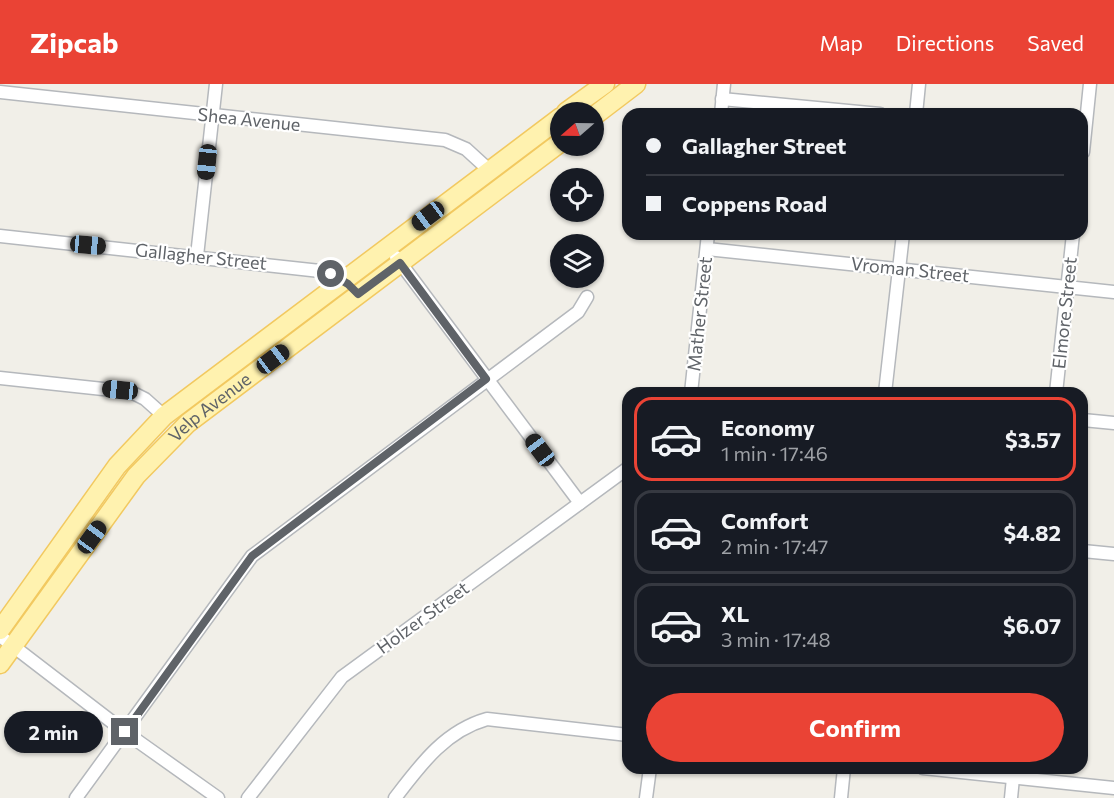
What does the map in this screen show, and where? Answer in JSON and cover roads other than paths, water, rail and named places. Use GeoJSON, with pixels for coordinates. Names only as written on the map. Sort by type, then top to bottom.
{"type":"FeatureCollection","features":[{"type":"Feature","properties":{"kind":"main road"},"geometry":{"type":"LineString","coordinates":[[581,102],[605,84]]}},
{"type":"Feature","properties":{"kind":"main road"},"geometry":{"type":"LineString","coordinates":[[604,109],[636,84]]}},
{"type":"Feature","properties":{"kind":"main road","name":"Velp Avenue"},"geometry":{"type":"LineString","coordinates":[[0,630],[117,466],[164,416],[550,125]]}},
{"type":"Feature","properties":{"kind":"main road","name":"Velp Avenue"},"geometry":{"type":"LineString","coordinates":[[0,663],[6,641],[153,457],[205,409],[550,150]]}},
{"type":"Feature","properties":{"kind":"street"},"geometry":{"type":"LineString","coordinates":[[197,256],[216,84]]}},
{"type":"Feature","properties":{"kind":"street"},"geometry":{"type":"LineString","coordinates":[[721,108],[724,84]]}},
{"type":"Feature","properties":{"kind":"street"},"geometry":{"type":"LineString","coordinates":[[917,108],[919,84]]}},
{"type":"Feature","properties":{"kind":"street"},"geometry":{"type":"LineString","coordinates":[[1087,108],[1090,84]]}},
{"type":"Feature","properties":{"kind":"street","name":"Shea Avenue"},"geometry":{"type":"LineString","coordinates":[[0,92],[445,140],[466,149],[489,170]]}},
{"type":"Feature","properties":{"kind":"street"},"geometry":{"type":"LineString","coordinates":[[722,99],[817,108]]}},
{"type":"Feature","properties":{"kind":"street","name":"Gallagher Street"},"geometry":{"type":"LineString","coordinates":[[0,236],[320,271],[343,279],[358,294]]}},
{"type":"Feature","properties":{"kind":"street","name":"Mather Street"},"geometry":{"type":"LineString","coordinates":[[692,387],[708,240]]}},
{"type":"Feature","properties":{"kind":"street"},"geometry":{"type":"LineString","coordinates":[[886,387],[902,240]]}},
{"type":"Feature","properties":{"kind":"street","name":"Elmore Street"},"geometry":{"type":"LineString","coordinates":[[1057,387],[1072,240]]}},
{"type":"Feature","properties":{"kind":"street"},"geometry":{"type":"LineString","coordinates":[[388,246],[580,503]]}},
{"type":"Feature","properties":{"kind":"street","name":"Vroman Street"},"geometry":{"type":"LineString","coordinates":[[707,249],[1114,292]]}},
{"type":"Feature","properties":{"kind":"street"},"geometry":{"type":"LineString","coordinates":[[76,798],[252,556],[578,312],[587,297]]}},
{"type":"Feature","properties":{"kind":"street"},"geometry":{"type":"LineString","coordinates":[[0,378],[131,392],[145,399],[164,416]]}},
{"type":"Feature","properties":{"kind":"street"},"geometry":{"type":"LineString","coordinates":[[1088,420],[1114,423]]}},
{"type":"Feature","properties":{"kind":"street","name":"Holzer Street"},"geometry":{"type":"LineString","coordinates":[[248,798],[342,677],[622,472]]}},
{"type":"Feature","properties":{"kind":"street"},"geometry":{"type":"LineString","coordinates":[[1088,551],[1114,554]]}},
{"type":"Feature","properties":{"kind":"street"},"geometry":{"type":"LineString","coordinates":[[6,641],[125,732],[218,798]]}},
{"type":"Feature","properties":{"kind":"street"},"geometry":{"type":"LineString","coordinates":[[395,798],[431,751],[467,724],[487,719],[622,734]]}},
{"type":"Feature","properties":{"kind":"street"},"geometry":{"type":"LineString","coordinates":[[646,798],[649,774]]}},
{"type":"Feature","properties":{"kind":"street"},"geometry":{"type":"LineString","coordinates":[[841,798],[843,774]]}},
{"type":"Feature","properties":{"kind":"street"},"geometry":{"type":"LineString","coordinates":[[1011,798],[1013,774]]}},
{"type":"Feature","properties":{"kind":"street"},"geometry":{"type":"LineString","coordinates":[[1020,774],[1114,788]]}}]}
